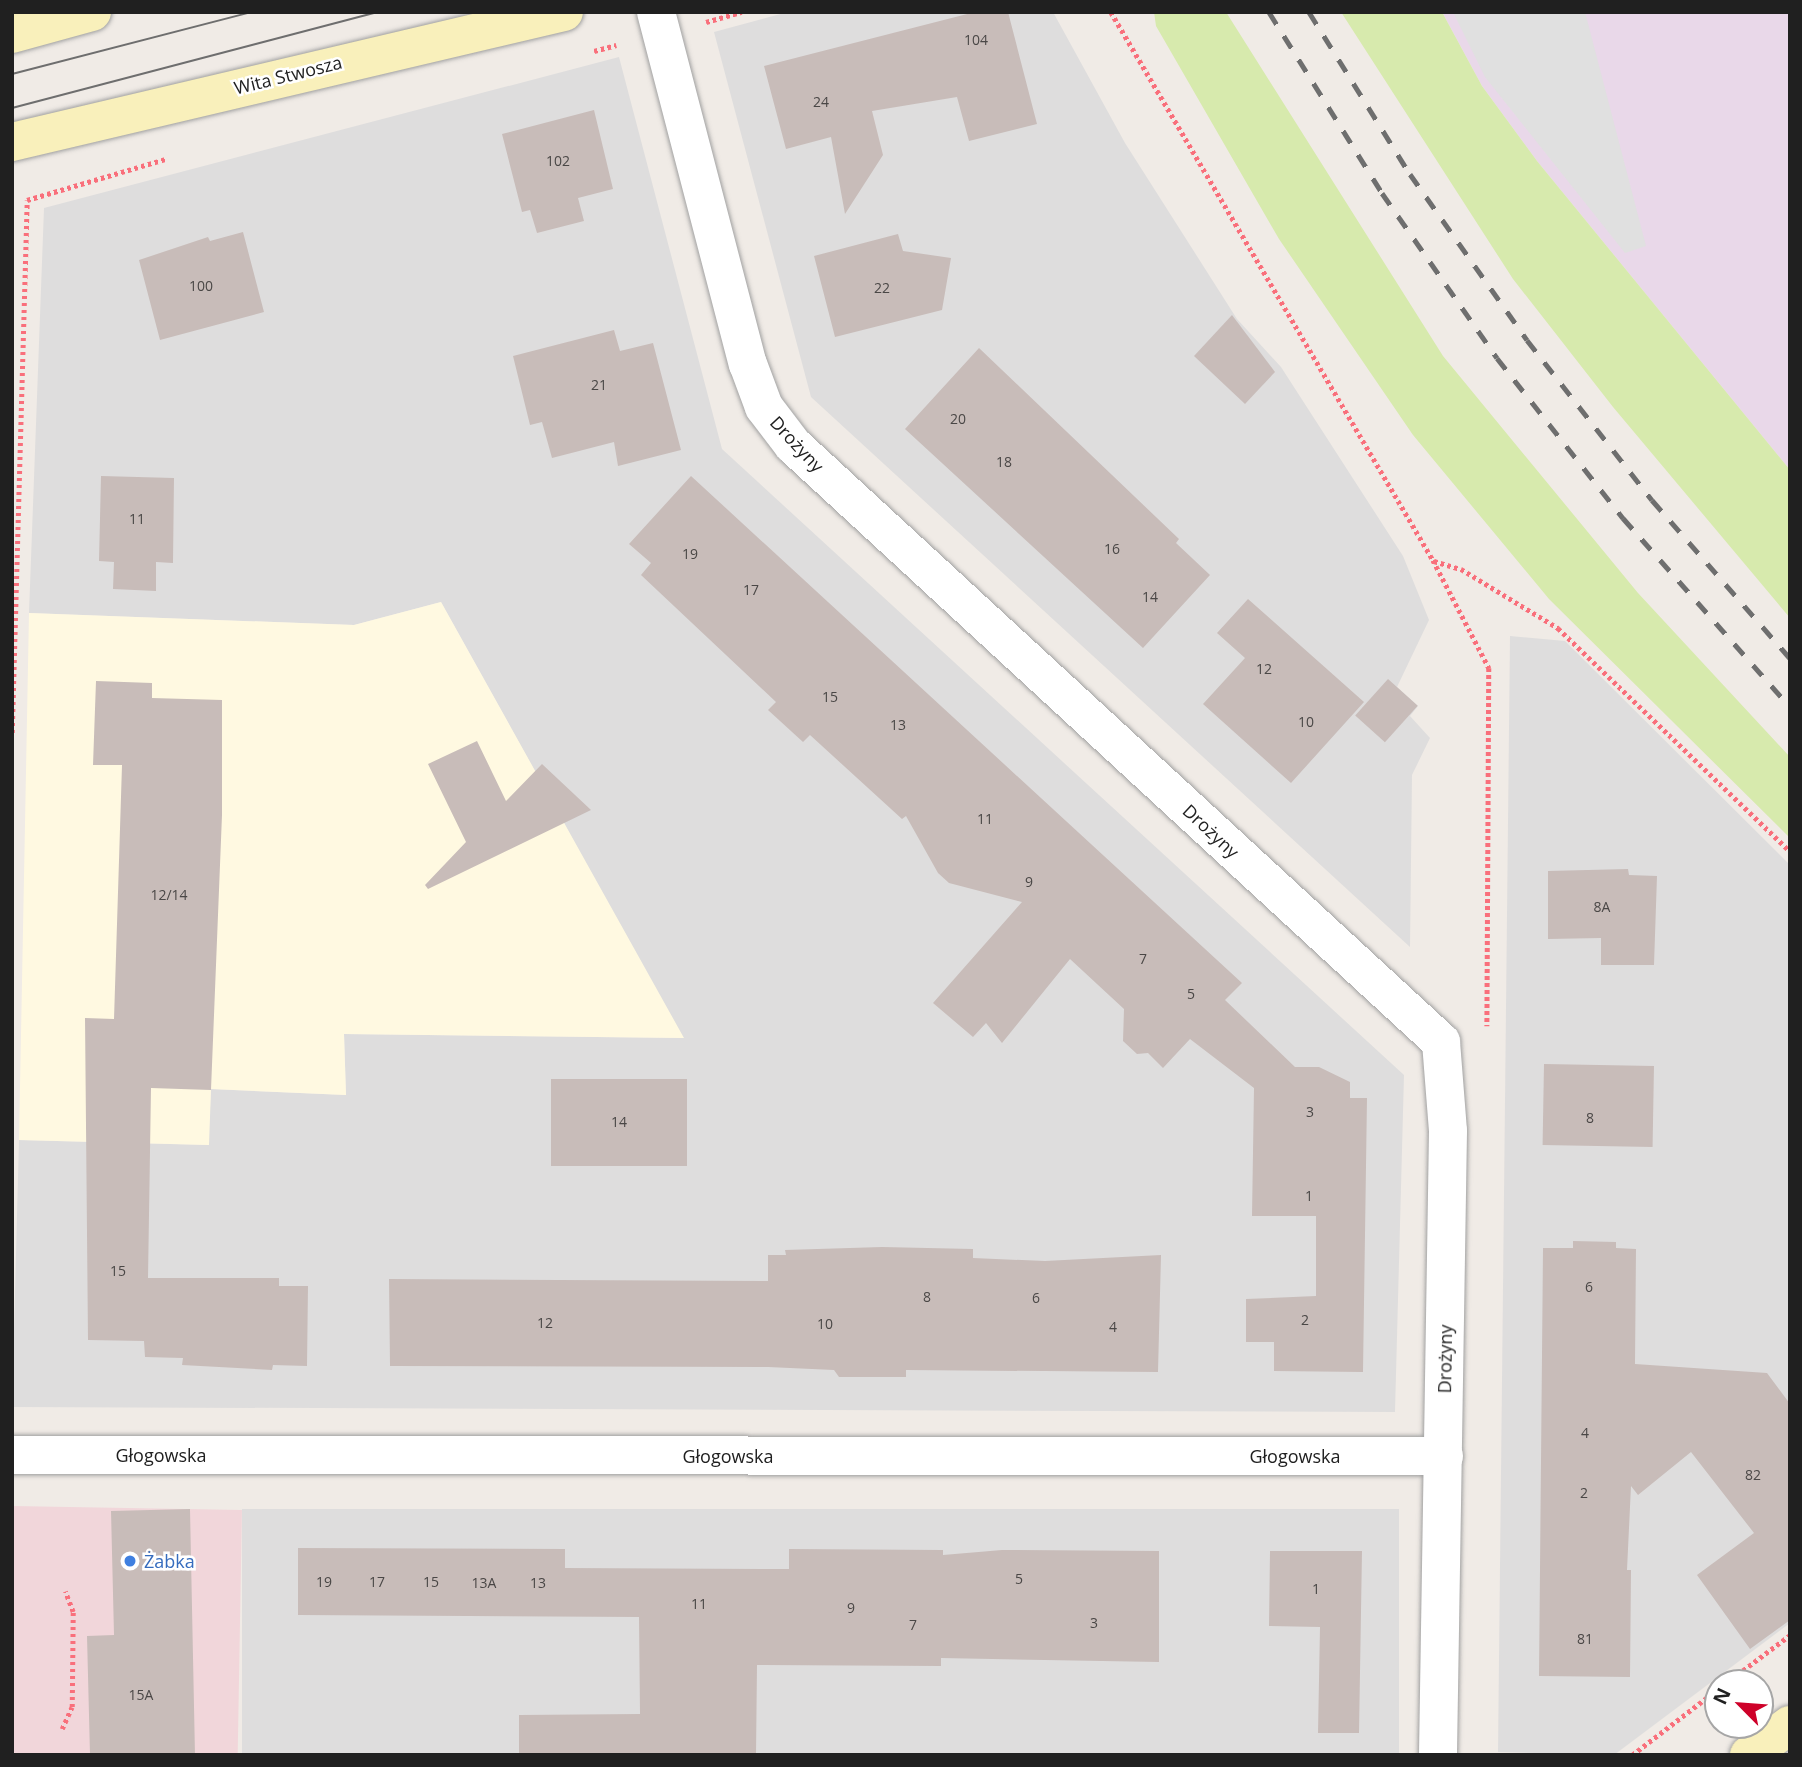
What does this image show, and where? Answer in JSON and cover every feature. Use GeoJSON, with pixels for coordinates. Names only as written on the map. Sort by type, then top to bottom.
{"type":"FeatureCollection","features":[{"type":"Feature","properties":{"kind":"street"},"geometry":{"type":"LineString","coordinates":[[12,34],[92,12]]}},
{"type":"Feature","properties":{"kind":"street","name":"Wita Stwosza"},"geometry":{"type":"LineString","coordinates":[[12,142],[564,12]]}},
{"type":"Feature","properties":{"kind":"street","name":"Drożyny"},"geometry":{"type":"LineString","coordinates":[[656,12],[748,364],[771,417],[793,445],[1441,1042],[1448,1131],[1438,1755]]}},
{"type":"Feature","properties":{"kind":"street","name":"Głogowska"},"geometry":{"type":"LineString","coordinates":[[12,1455],[1444,1456]]}},
{"type":"Feature","properties":{"kind":"street"},"geometry":{"type":"LineString","coordinates":[[1749,1755],[1790,1725]]}},
{"type":"Feature","properties":{"kind":"path"},"geometry":{"type":"LineString","coordinates":[[1111,12],[1433,560],[1489,668],[1487,1029]]}},
{"type":"Feature","properties":{"kind":"path"},"geometry":{"type":"LineString","coordinates":[[12,733],[27,200],[102,175]]}},
{"type":"Feature","properties":{"kind":"path"},"geometry":{"type":"LineString","coordinates":[[1433,560],[1461,569],[1558,628],[1790,851]]}},
{"type":"Feature","properties":{"kind":"path"},"geometry":{"type":"LineString","coordinates":[[62,1729],[72,1707],[73,1612],[65,1591]]}},
{"type":"Feature","properties":{"kind":"path"},"geometry":{"type":"LineString","coordinates":[[1745,1669],[1790,1635]]}},
{"type":"Feature","properties":{"kind":"path"},"geometry":{"type":"LineString","coordinates":[[1632,1755],[1704,1700]]}},
{"type":"Feature","properties":{"kind":"shaded area"},"geometry":{"type":"Polygon","coordinates":[[[788,12],[1053,12],[1125,143],[1237,319],[1281,367],[1403,556],[1429,620],[1397,687],[1418,706],[1410,716],[1430,738],[1412,775],[1410,947],[811,397],[714,32],[788,12]]]}},
{"type":"Feature","properties":{"kind":"shaded area"},"geometry":{"type":"Polygon","coordinates":[[[1442,12],[1790,12],[1790,470],[1537,161],[1482,86],[1442,12]]]}},
{"type":"Feature","properties":{"kind":"shaded area"},"geometry":{"type":"Polygon","coordinates":[[[1453,12],[1585,12],[1646,246],[1625,253],[1485,77],[1453,12]]]}},
{"type":"Feature","properties":{"kind":"shaded area"},"geometry":{"type":"Polygon","coordinates":[[[619,57],[722,449],[1404,1075],[1395,1412],[12,1407],[19,1140],[208,1145],[211,1089],[346,1095],[344,1034],[683,1038],[441,602],[354,625],[29,613],[44,208],[619,57]]]}},
{"type":"Feature","properties":{"kind":"shaded area"},"geometry":{"type":"Polygon","coordinates":[[[441,602],[684,1038],[344,1034],[346,1095],[211,1089],[209,1145],[19,1140],[29,613],[354,625],[441,602]]]}},
{"type":"Feature","properties":{"kind":"shaded area"},"geometry":{"type":"Polygon","coordinates":[[[1510,636],[1565,641],[1790,865],[1790,1623],[1729,1669],[1704,1669],[1704,1688],[1614,1755],[1498,1752],[1510,636]]]}},
{"type":"Feature","properties":{"kind":"shaded area"},"geometry":{"type":"Polygon","coordinates":[[[12,1506],[242,1510],[238,1755],[12,1755],[12,1506]]]}},
{"type":"Feature","properties":{"kind":"shaded area"},"geometry":{"type":"Polygon","coordinates":[[[242,1509],[1399,1509],[1399,1755],[242,1755],[242,1509]]]}},
{"type":"Feature","properties":{"kind":"green space"},"geometry":{"type":"Polygon","coordinates":[[[1154,12],[1226,12],[1443,356],[1638,593],[1790,757],[1790,838],[1549,599],[1413,435],[1279,239],[1156,26],[1154,12]]]}},
{"type":"Feature","properties":{"kind":"green space"},"geometry":{"type":"Polygon","coordinates":[[[1341,12],[1442,12],[1482,86],[1537,161],[1790,470],[1790,618],[1613,407],[1513,279],[1341,12]]]}},
{"type":"Feature","properties":{"kind":"building"},"geometry":{"type":"Polygon","coordinates":[[[975,12],[1008,12],[1037,124],[969,141],[957,97],[872,111],[883,155],[845,214],[831,137],[786,149],[764,66],[975,12]]]}},
{"type":"Feature","properties":{"kind":"building"},"geometry":{"type":"Polygon","coordinates":[[[594,110],[613,189],[578,198],[584,221],[537,233],[530,210],[522,212],[502,134],[594,110]]]}},
{"type":"Feature","properties":{"kind":"building"},"geometry":{"type":"Polygon","coordinates":[[[243,232],[264,312],[160,340],[139,260],[208,237],[210,241],[243,232]]]}},
{"type":"Feature","properties":{"kind":"building"},"geometry":{"type":"Polygon","coordinates":[[[898,234],[903,251],[951,258],[942,310],[835,337],[814,256],[898,234]]]}},
{"type":"Feature","properties":{"kind":"building"},"geometry":{"type":"Polygon","coordinates":[[[1232,315],[1275,372],[1245,404],[1194,356],[1232,315]]]}},
{"type":"Feature","properties":{"kind":"building"},"geometry":{"type":"Polygon","coordinates":[[[614,330],[620,351],[653,343],[681,450],[618,466],[614,442],[552,458],[542,422],[530,425],[513,356],[614,330]]]}},
{"type":"Feature","properties":{"kind":"building"},"geometry":{"type":"Polygon","coordinates":[[[979,348],[1179,539],[1176,543],[1210,575],[1143,648],[905,429],[979,348]]]}},
{"type":"Feature","properties":{"kind":"building"},"geometry":{"type":"Polygon","coordinates":[[[101,476],[174,478],[173,563],[156,562],[156,591],[113,589],[114,562],[99,561],[101,476]]]}},
{"type":"Feature","properties":{"kind":"building"},"geometry":{"type":"Polygon","coordinates":[[[691,476],[1242,983],[1225,1000],[1295,1067],[1319,1067],[1350,1082],[1350,1098],[1367,1098],[1363,1372],[1274,1371],[1274,1342],[1246,1342],[1246,1299],[1316,1296],[1316,1216],[1252,1216],[1254,1088],[1190,1039],[1163,1068],[1148,1053],[1137,1054],[1123,1041],[1124,1009],[1070,959],[1002,1043],[986,1023],[973,1037],[933,1003],[1022,902],[949,883],[938,873],[906,816],[902,819],[810,735],[803,742],[768,710],[776,702],[641,575],[651,563],[629,544],[691,476]]]}},
{"type":"Feature","properties":{"kind":"building"},"geometry":{"type":"Polygon","coordinates":[[[1248,599],[1364,702],[1291,783],[1203,704],[1245,658],[1217,633],[1248,599]]]}},
{"type":"Feature","properties":{"kind":"building"},"geometry":{"type":"Polygon","coordinates":[[[1388,679],[1418,706],[1385,742],[1355,715],[1388,679]]]}},
{"type":"Feature","properties":{"kind":"building"},"geometry":{"type":"Polygon","coordinates":[[[96,681],[152,683],[152,698],[222,700],[222,815],[211,1090],[151,1088],[148,1278],[279,1278],[279,1286],[308,1286],[307,1366],[273,1365],[272,1370],[182,1365],[183,1358],[145,1357],[144,1341],[88,1340],[85,1018],[114,1019],[122,765],[93,765],[96,681]]]}},
{"type":"Feature","properties":{"kind":"building"},"geometry":{"type":"Polygon","coordinates":[[[477,741],[506,801],[542,764],[591,810],[428,889],[425,885],[466,842],[428,764],[477,741]]]}},
{"type":"Feature","properties":{"kind":"building"},"geometry":{"type":"Polygon","coordinates":[[[1628,869],[1629,875],[1657,876],[1654,965],[1601,965],[1601,938],[1548,939],[1548,871],[1628,869]]]}},
{"type":"Feature","properties":{"kind":"building"},"geometry":{"type":"Polygon","coordinates":[[[1544,1064],[1654,1066],[1653,1147],[1543,1145],[1544,1064]]]}},
{"type":"Feature","properties":{"kind":"building"},"geometry":{"type":"Polygon","coordinates":[[[551,1079],[687,1079],[687,1166],[551,1166],[551,1079]]]}},
{"type":"Feature","properties":{"kind":"building"},"geometry":{"type":"Polygon","coordinates":[[[1573,1241],[1616,1242],[1616,1248],[1636,1249],[1635,1364],[1767,1373],[1790,1404],[1790,1620],[1750,1649],[1697,1575],[1754,1533],[1691,1452],[1638,1495],[1631,1486],[1627,1570],[1631,1570],[1630,1677],[1539,1676],[1543,1248],[1573,1248],[1573,1241]]]}},
{"type":"Feature","properties":{"kind":"building"},"geometry":{"type":"Polygon","coordinates":[[[882,1247],[973,1249],[973,1258],[1045,1261],[1161,1255],[1158,1372],[906,1370],[906,1377],[839,1377],[834,1370],[768,1367],[390,1366],[389,1279],[768,1281],[768,1255],[786,1255],[785,1250],[882,1247]]]}},
{"type":"Feature","properties":{"kind":"building"},"geometry":{"type":"Polygon","coordinates":[[[190,1509],[195,1755],[90,1755],[87,1636],[114,1635],[111,1511],[190,1509]]]}},
{"type":"Feature","properties":{"kind":"building"},"geometry":{"type":"Polygon","coordinates":[[[298,1548],[565,1549],[565,1568],[789,1569],[789,1549],[943,1550],[943,1555],[1002,1550],[1159,1551],[1159,1662],[941,1658],[941,1666],[757,1665],[756,1755],[519,1755],[519,1715],[640,1714],[639,1617],[298,1615],[298,1548]]]}},
{"type":"Feature","properties":{"kind":"building"},"geometry":{"type":"Polygon","coordinates":[[[1270,1551],[1362,1551],[1359,1733],[1318,1733],[1320,1627],[1269,1626],[1270,1551]]]}},
{"type":"Feature","properties":{"kind":"tram line"},"geometry":{"type":"LineString","coordinates":[[12,74],[251,12]]}},
{"type":"Feature","properties":{"kind":"tram line"},"geometry":{"type":"LineString","coordinates":[[12,108],[378,12]]}},
{"type":"Feature","properties":{"kind":"railway"},"geometry":{"type":"LineString","coordinates":[[1269,12],[1382,193],[1497,358],[1623,518],[1790,707]]}},
{"type":"Feature","properties":{"kind":"railway"},"geometry":{"type":"LineString","coordinates":[[1309,12],[1410,174],[1527,340],[1652,500],[1790,658]]}},
{"type":"Feature","properties":{"kind":"place","name":"Żabka"},"geometry":{"type":"Point","coordinates":[130,1561]}}]}
